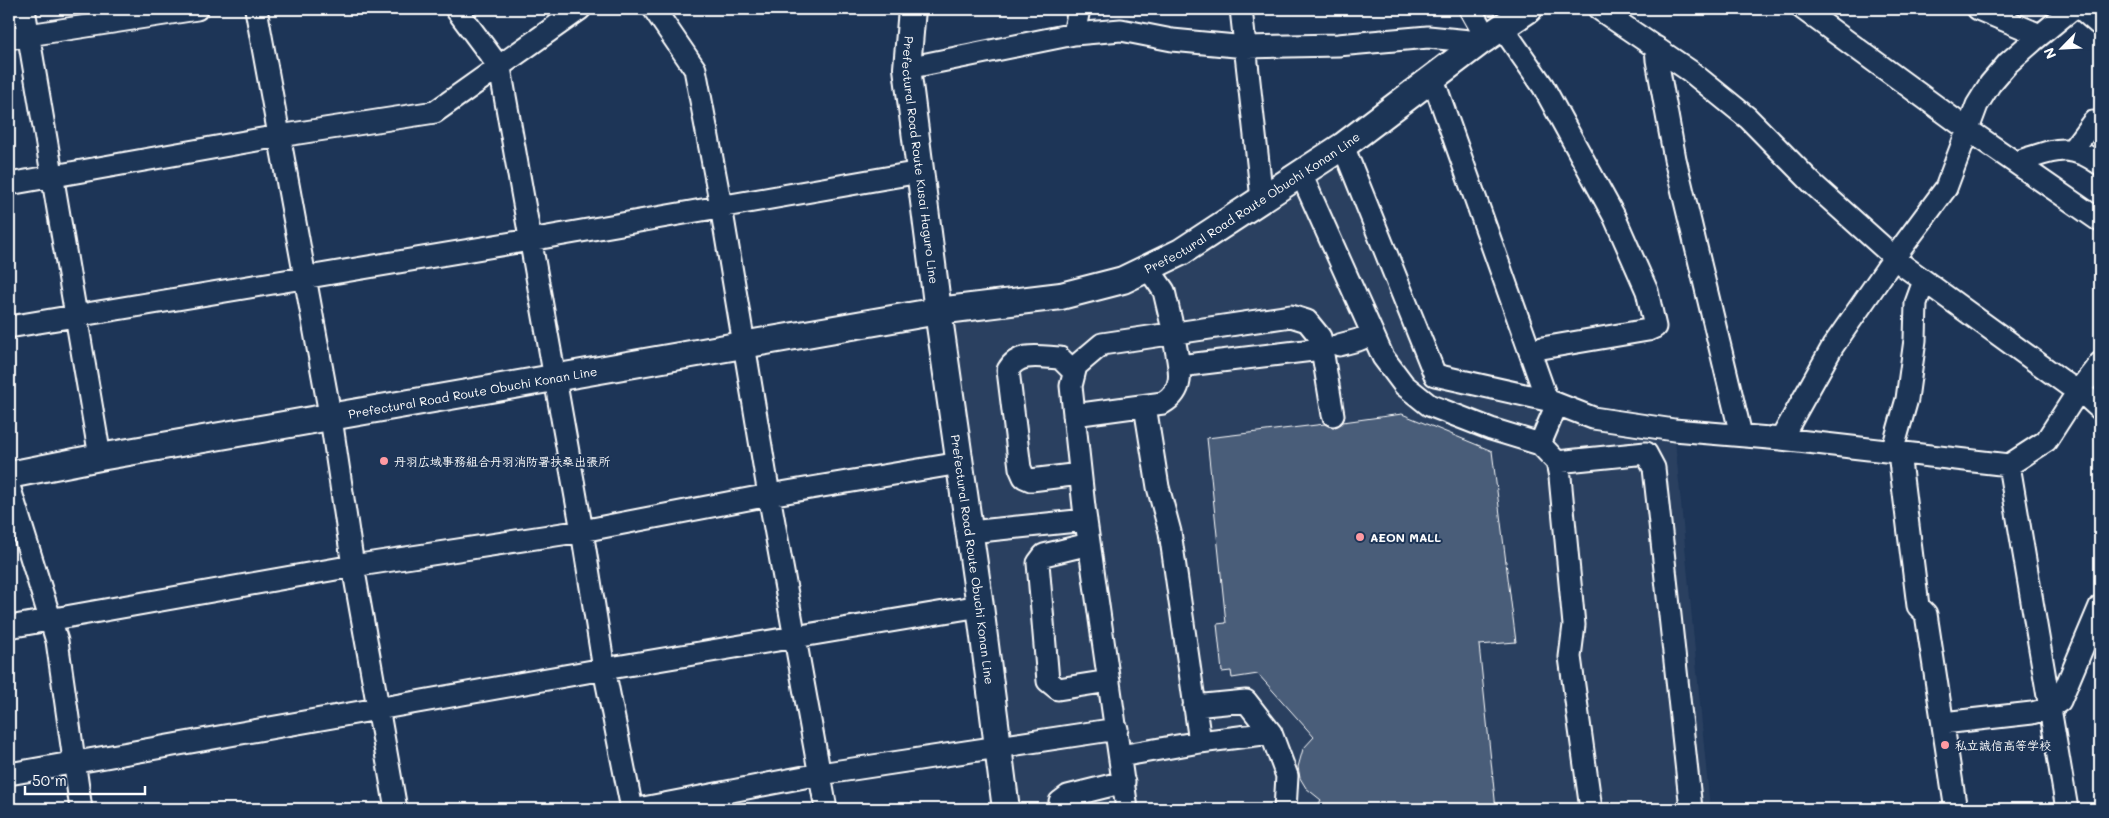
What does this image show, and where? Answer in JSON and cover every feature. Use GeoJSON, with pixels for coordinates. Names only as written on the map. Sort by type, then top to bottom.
{"type":"FeatureCollection","features":[{"type":"Feature","properties":{"kind":"main road","name":"Prefectural Road Route Kusai Haguro Line"},"geometry":{"type":"LineString","coordinates":[[912,9],[907,68],[938,311]]}},
{"type":"Feature","properties":{"kind":"main road","name":"Prefectural Road Route Obuchi Konan Line"},"geometry":{"type":"LineString","coordinates":[[9,475],[100,457],[938,311],[1061,296],[1123,280],[1181,252],[1343,146],[1529,9]]}},
{"type":"Feature","properties":{"kind":"main road"},"geometry":{"type":"LineString","coordinates":[[2085,9],[2100,22]]}},
{"type":"Feature","properties":{"kind":"main road","name":"Prefectural Road Route Obuchi Konan Line"},"geometry":{"type":"LineString","coordinates":[[938,311],[970,532],[1006,809]]}},
{"type":"Feature","properties":{"kind":"street"},"geometry":{"type":"LineString","coordinates":[[24,9],[19,36],[53,176],[100,457]]}},
{"type":"Feature","properties":{"kind":"street"},"geometry":{"type":"LineString","coordinates":[[19,36],[197,9]]}},
{"type":"Feature","properties":{"kind":"street"},"geometry":{"type":"LineString","coordinates":[[256,9],[330,417],[353,566],[396,809]]}},
{"type":"Feature","properties":{"kind":"street"},"geometry":{"type":"LineString","coordinates":[[456,9],[500,68],[582,531],[604,669],[632,809]]}},
{"type":"Feature","properties":{"kind":"street"},"geometry":{"type":"LineString","coordinates":[[9,184],[279,136],[435,112],[500,68],[580,9]]}},
{"type":"Feature","properties":{"kind":"street"},"geometry":{"type":"LineString","coordinates":[[654,9],[695,69],[721,206],[769,495],[826,809]]}},
{"type":"Feature","properties":{"kind":"street"},"geometry":{"type":"LineString","coordinates":[[1074,34],[1079,9]]}},
{"type":"Feature","properties":{"kind":"street"},"geometry":{"type":"LineString","coordinates":[[1241,9],[1262,199]]}},
{"type":"Feature","properties":{"kind":"street"},"geometry":{"type":"LineString","coordinates":[[1470,9],[1490,36],[1543,86],[1614,216],[1647,291],[1655,327],[1648,330],[1542,348],[1531,352]]}},
{"type":"Feature","properties":{"kind":"street"},"geometry":{"type":"LineString","coordinates":[[1599,9],[1690,71],[1748,118],[1814,185],[1894,258],[2068,385],[2079,390],[2100,409]]}},
{"type":"Feature","properties":{"kind":"street"},"geometry":{"type":"LineString","coordinates":[[1803,9],[1967,129],[2100,221]]}},
{"type":"Feature","properties":{"kind":"street"},"geometry":{"type":"LineString","coordinates":[[1978,9],[2040,35]]}},
{"type":"Feature","properties":{"kind":"street"},"geometry":{"type":"LineString","coordinates":[[1781,439],[1833,346],[1894,258],[1946,188],[1977,105],[1990,84],[2008,63],[2072,9]]}},
{"type":"Feature","properties":{"kind":"street"},"geometry":{"type":"LineString","coordinates":[[907,68],[1074,34],[1121,30],[1172,40],[1246,47],[1338,46],[1428,37],[1490,36]]}},
{"type":"Feature","properties":{"kind":"street"},"geometry":{"type":"LineString","coordinates":[[1656,47],[1675,159],[1740,435]]}},
{"type":"Feature","properties":{"kind":"street"},"geometry":{"type":"LineString","coordinates":[[1433,79],[1531,352],[1552,402],[1540,444]]}},
{"type":"Feature","properties":{"kind":"street"},"geometry":{"type":"LineString","coordinates":[[2072,150],[2093,122]]}},
{"type":"Feature","properties":{"kind":"street"},"geometry":{"type":"LineString","coordinates":[[1343,146],[1435,375],[1552,402],[1593,418],[1674,430],[1781,439],[2009,466],[2046,441],[2079,390],[2100,363]]}},
{"type":"Feature","properties":{"kind":"street"},"geometry":{"type":"LineString","coordinates":[[2016,162],[2067,148],[2084,153],[2100,164]]}},
{"type":"Feature","properties":{"kind":"street"},"geometry":{"type":"LineString","coordinates":[[9,327],[530,240],[920,172]]}},
{"type":"Feature","properties":{"kind":"street"},"geometry":{"type":"LineString","coordinates":[[1301,174],[1383,357],[1404,385],[1429,405],[1491,429],[1540,444],[1557,462],[1574,625],[1570,657],[1591,809]]}},
{"type":"Feature","properties":{"kind":"street"},"geometry":{"type":"LineString","coordinates":[[1148,268],[1164,291],[1171,320]]}},
{"type":"Feature","properties":{"kind":"street"},"geometry":{"type":"LineString","coordinates":[[1924,280],[1916,303],[1915,340],[1907,399],[1896,453],[1918,606],[1926,614],[1955,804]]}},
{"type":"Feature","properties":{"kind":"street"},"geometry":{"type":"LineString","coordinates":[[1127,809],[1080,474],[1070,386],[1076,366],[1102,344],[1291,316],[1307,321],[1320,337],[1333,414]]}},
{"type":"Feature","properties":{"kind":"street"},"geometry":{"type":"LineString","coordinates":[[1339,345],[1372,334]]}},
{"type":"Feature","properties":{"kind":"street"},"geometry":{"type":"LineString","coordinates":[[1074,415],[1163,403],[1173,397],[1179,386],[1179,366],[1175,343]]}},
{"type":"Feature","properties":{"kind":"street"},"geometry":{"type":"LineString","coordinates":[[1179,366],[1313,350]]}},
{"type":"Feature","properties":{"kind":"street"},"geometry":{"type":"LineString","coordinates":[[1074,372],[1060,358],[1025,356],[1013,362],[1008,370],[1020,468],[1024,477],[1031,480],[1080,474]]}},
{"type":"Feature","properties":{"kind":"street"},"geometry":{"type":"LineString","coordinates":[[1145,406],[1158,488],[1170,532],[1200,742]]}},
{"type":"Feature","properties":{"kind":"street"},"geometry":{"type":"LineString","coordinates":[[1557,462],[1646,453],[1654,468],[1691,809]]}},
{"type":"Feature","properties":{"kind":"street"},"geometry":{"type":"LineString","coordinates":[[9,627],[353,566],[582,531],[769,495],[960,464]]}},
{"type":"Feature","properties":{"kind":"street"},"geometry":{"type":"LineString","coordinates":[[2009,466],[2067,809]]}},
{"type":"Feature","properties":{"kind":"street"},"geometry":{"type":"LineString","coordinates":[[9,486],[52,620],[82,809]]}},
{"type":"Feature","properties":{"kind":"street"},"geometry":{"type":"LineString","coordinates":[[970,532],[1086,520]]}},
{"type":"Feature","properties":{"kind":"street"},"geometry":{"type":"LineString","coordinates":[[1089,544],[1044,555],[1038,563],[1048,681],[1058,689],[1109,681]]}},
{"type":"Feature","properties":{"kind":"street"},"geometry":{"type":"LineString","coordinates":[[9,774],[604,669],[980,606]]}},
{"type":"Feature","properties":{"kind":"street"},"geometry":{"type":"LineString","coordinates":[[1943,723],[2032,713],[2050,708],[2060,701],[2100,606]]}},
{"type":"Feature","properties":{"kind":"street"},"geometry":{"type":"LineString","coordinates":[[1194,706],[1246,701],[1271,733],[1287,776],[1285,809]]}},
{"type":"Feature","properties":{"kind":"street"},"geometry":{"type":"LineString","coordinates":[[638,809],[820,774],[1116,729]]}},
{"type":"Feature","properties":{"kind":"street"},"geometry":{"type":"LineString","coordinates":[[1120,756],[1200,742],[1271,733]]}},
{"type":"Feature","properties":{"kind":"street"},"geometry":{"type":"LineString","coordinates":[[1061,809],[1060,802],[1068,796],[1124,782]]}},
{"type":"Feature","properties":{"kind":"shaded area"},"geometry":{"type":"Polygon","coordinates":[[[1343,146],[1435,375],[1674,430],[1710,809],[1003,809],[938,311],[1123,280],[1343,146]]]}},
{"type":"Feature","properties":{"kind":"building","name":"AEON MALL"},"geometry":{"type":"Polygon","coordinates":[[[1402,414],[1492,451],[1516,642],[1479,645],[1496,809],[1316,809],[1321,800],[1306,788],[1300,778],[1298,767],[1303,749],[1314,737],[1258,674],[1232,678],[1231,671],[1222,672],[1217,624],[1226,623],[1207,438],[1325,424],[1335,427],[1343,422],[1402,414]]]}},
{"type":"Feature","properties":{"kind":"place","name":"丹羽広域事務組合丹羽消防署扶桑出張所"},"geometry":{"type":"Point","coordinates":[384,461]}},
{"type":"Feature","properties":{"kind":"place","name":"AEON MALL"},"geometry":{"type":"Point","coordinates":[1360,537]}},
{"type":"Feature","properties":{"kind":"place","name":"私立誠信高等学校"},"geometry":{"type":"Point","coordinates":[1945,745]}}]}
